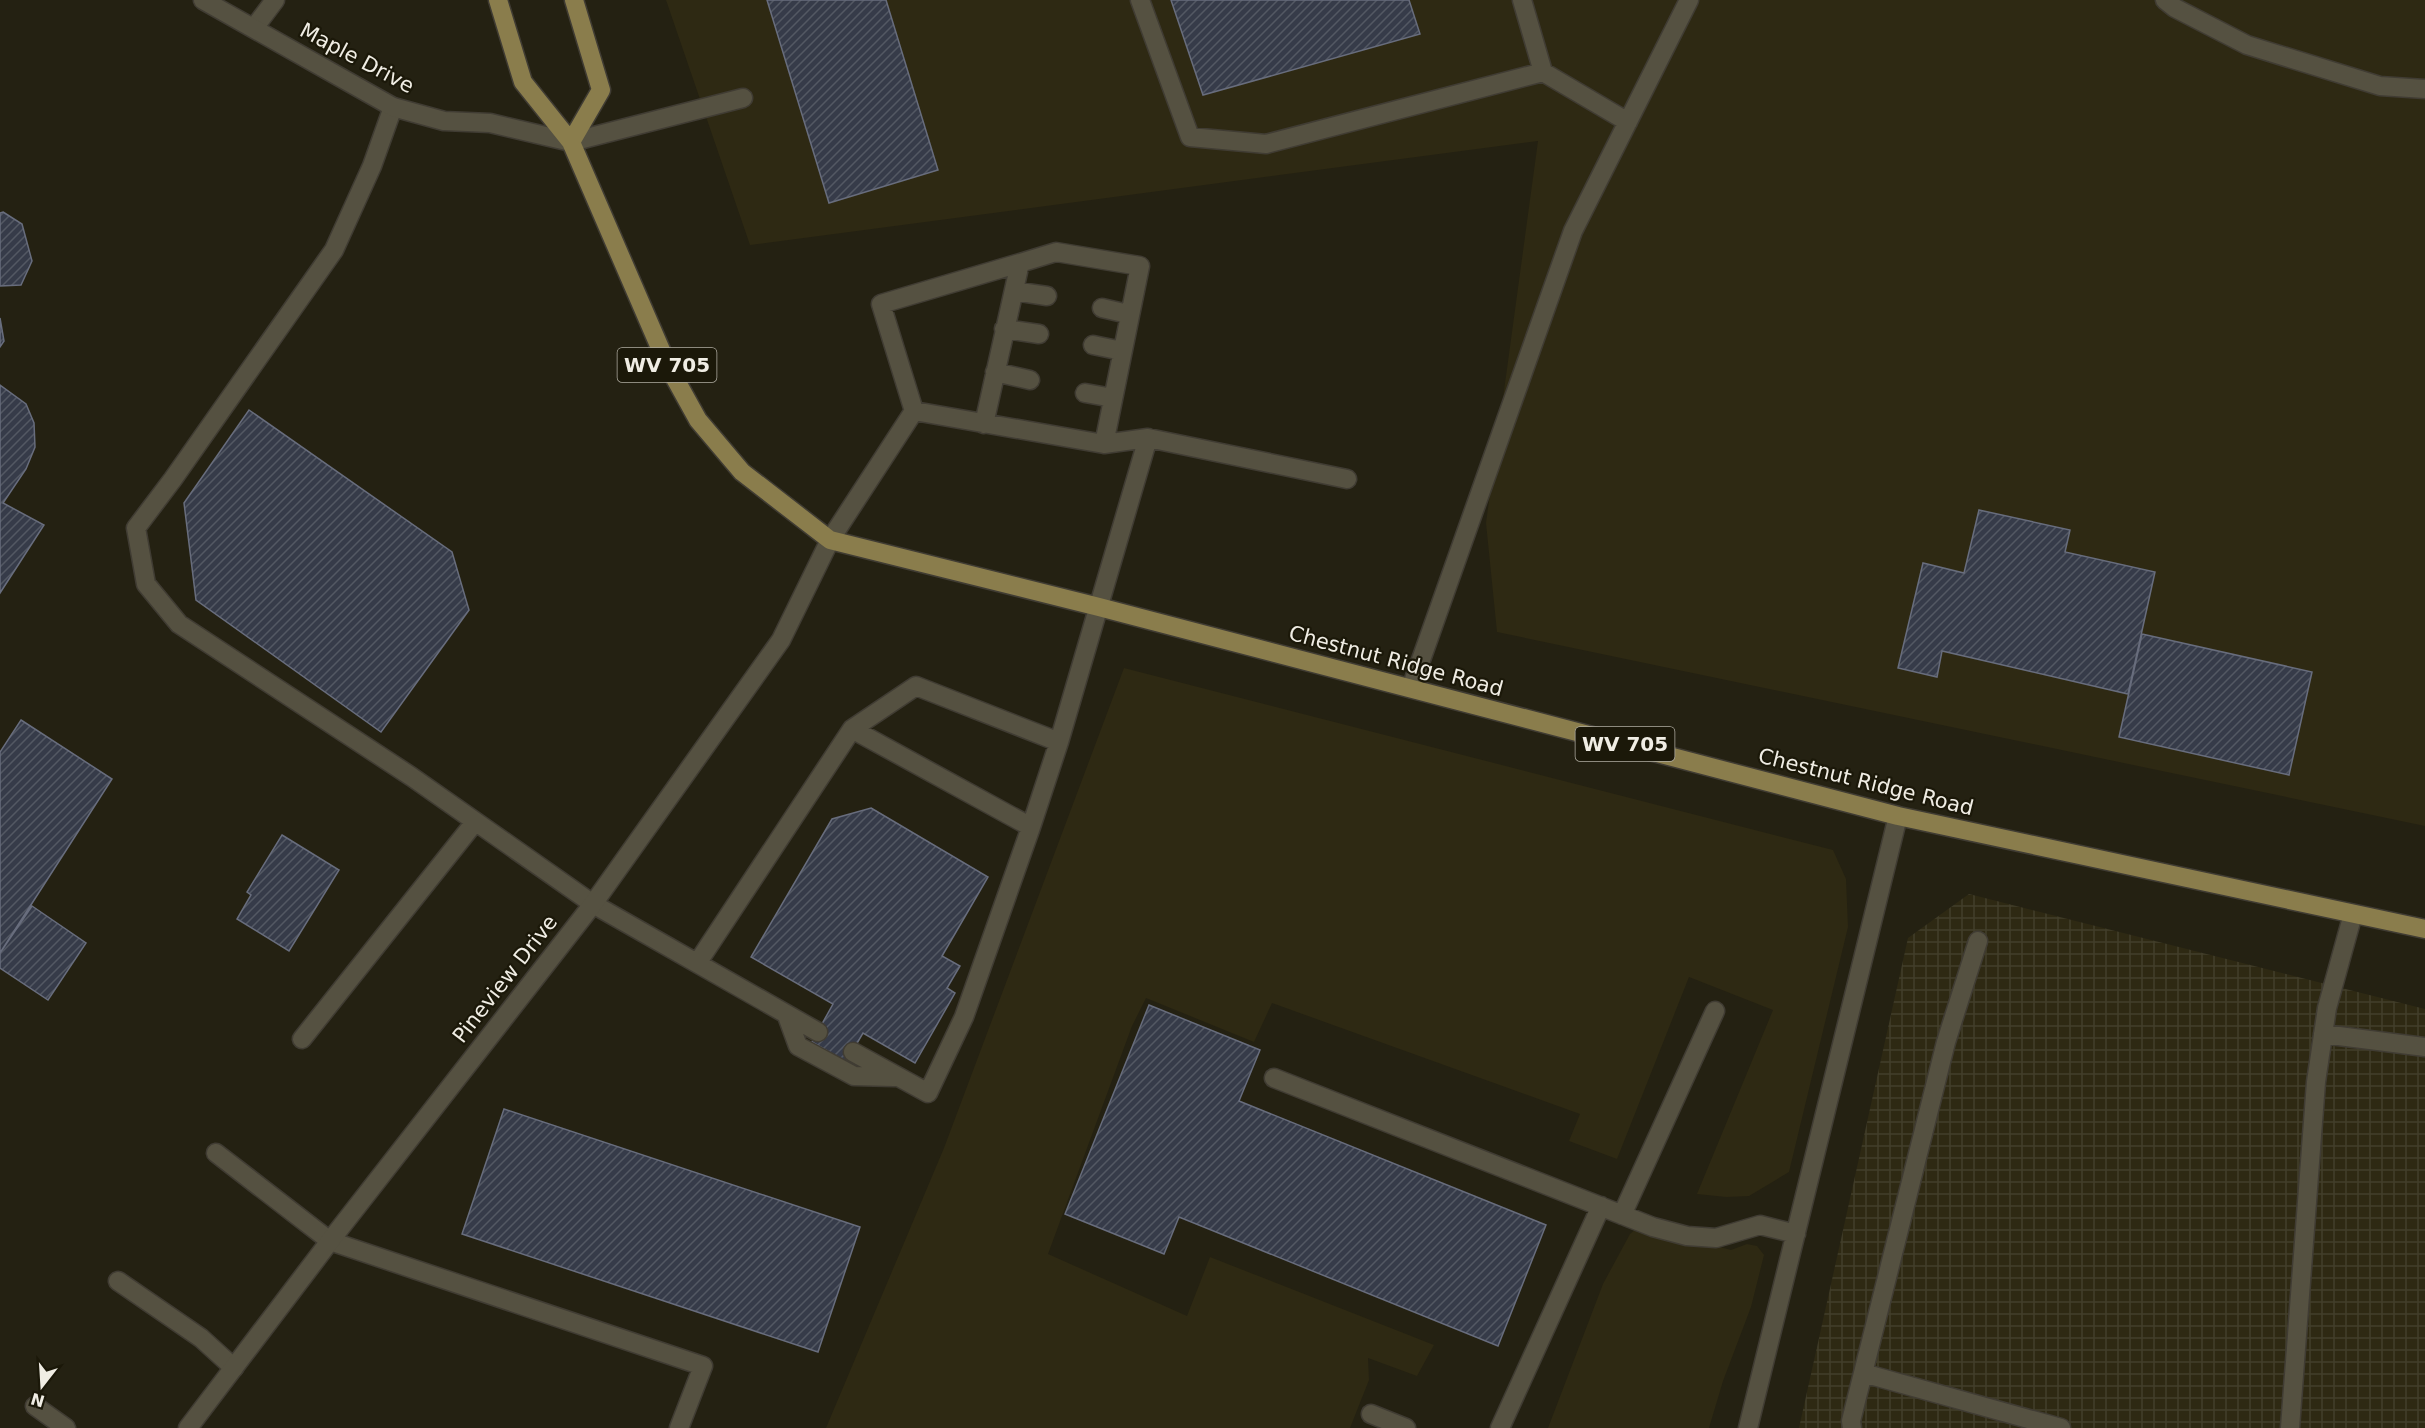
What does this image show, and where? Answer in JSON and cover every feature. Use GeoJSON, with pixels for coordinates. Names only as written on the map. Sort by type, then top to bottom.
{"type":"FeatureCollection","features":[{"type":"Feature","properties":{"kind":"main road","name":"Chestnut Ridge Road"},"geometry":{"type":"LineString","coordinates":[[498,0],[523,82],[571,142],[667,364],[698,420],[742,472],[830,540],[1411,687],[1898,816],[2425,929]]}},
{"type":"Feature","properties":{"kind":"main road"},"geometry":{"type":"LineString","coordinates":[[571,142],[601,90],[574,0]]}},
{"type":"Feature","properties":{"kind":"street","name":"Maple Drive"},"geometry":{"type":"LineString","coordinates":[[203,0],[393,107],[444,121],[490,123],[571,142]]}},
{"type":"Feature","properties":{"kind":"street"},"geometry":{"type":"LineString","coordinates":[[254,28],[274,0]]}},
{"type":"Feature","properties":{"kind":"street"},"geometry":{"type":"LineString","coordinates":[[1140,0],[1190,137],[1266,144],[1543,72]]}},
{"type":"Feature","properties":{"kind":"street"},"geometry":{"type":"LineString","coordinates":[[1522,0],[1543,72],[1628,122]]}},
{"type":"Feature","properties":{"kind":"street"},"geometry":{"type":"LineString","coordinates":[[1411,687],[1573,231],[1689,0]]}},
{"type":"Feature","properties":{"kind":"street"},"geometry":{"type":"LineString","coordinates":[[2165,0],[2247,45],[2380,86],[2425,89]]}},
{"type":"Feature","properties":{"kind":"street"},"geometry":{"type":"LineString","coordinates":[[571,142],[743,98]]}},
{"type":"Feature","properties":{"kind":"street"},"geometry":{"type":"LineString","coordinates":[[393,107],[372,166],[334,250],[136,528],[146,584],[179,624],[412,777],[593,904],[818,1032]]}},
{"type":"Feature","properties":{"kind":"street"},"geometry":{"type":"LineString","coordinates":[[1104,444],[1128,314],[1140,266],[1056,252],[881,304],[914,411],[1104,444],[1148,438],[1347,479]]}},
{"type":"Feature","properties":{"kind":"street"},"geometry":{"type":"LineString","coordinates":[[984,424],[1020,263]]}},
{"type":"Feature","properties":{"kind":"street"},"geometry":{"type":"LineString","coordinates":[[1014,291],[1047,296]]}},
{"type":"Feature","properties":{"kind":"street"},"geometry":{"type":"LineString","coordinates":[[1102,308],[1128,314]]}},
{"type":"Feature","properties":{"kind":"street"},"geometry":{"type":"LineString","coordinates":[[1004,329],[1040,334]]}},
{"type":"Feature","properties":{"kind":"street"},"geometry":{"type":"LineString","coordinates":[[1093,345],[1122,351]]}},
{"type":"Feature","properties":{"kind":"street"},"geometry":{"type":"LineString","coordinates":[[995,372],[1030,380]]}},
{"type":"Feature","properties":{"kind":"street"},"geometry":{"type":"LineString","coordinates":[[1085,393],[1113,398]]}},
{"type":"Feature","properties":{"kind":"street","name":"Pineview Drive"},"geometry":{"type":"LineString","coordinates":[[188,1428],[330,1240],[593,904],[781,640],[830,540],[914,411]]}},
{"type":"Feature","properties":{"kind":"street"},"geometry":{"type":"LineString","coordinates":[[854,1052],[928,1093],[964,1017],[1031,827],[1059,742],[1148,438]]}},
{"type":"Feature","properties":{"kind":"street"},"geometry":{"type":"LineString","coordinates":[[698,962],[852,729],[916,686],[1059,742]]}},
{"type":"Feature","properties":{"kind":"street"},"geometry":{"type":"LineString","coordinates":[[852,729],[1031,827]]}},
{"type":"Feature","properties":{"kind":"street"},"geometry":{"type":"LineString","coordinates":[[1748,1428],[1898,816]]}},
{"type":"Feature","properties":{"kind":"street"},"geometry":{"type":"LineString","coordinates":[[302,1039],[475,822]]}},
{"type":"Feature","properties":{"kind":"street"},"geometry":{"type":"LineString","coordinates":[[2290,1428],[2316,1082],[2327,1008],[2353,914]]}},
{"type":"Feature","properties":{"kind":"street"},"geometry":{"type":"LineString","coordinates":[[1852,1428],[1851,1421],[1946,1042],[1978,941]]}},
{"type":"Feature","properties":{"kind":"street"},"geometry":{"type":"LineString","coordinates":[[1622,1215],[1715,1011]]}},
{"type":"Feature","properties":{"kind":"street"},"geometry":{"type":"LineString","coordinates":[[787,1016],[798,1046],[854,1076],[897,1077]]}},
{"type":"Feature","properties":{"kind":"street"},"geometry":{"type":"LineString","coordinates":[[2323,1034],[2425,1047]]}},
{"type":"Feature","properties":{"kind":"street"},"geometry":{"type":"LineString","coordinates":[[1274,1078],[1653,1227],[1687,1236],[1716,1238],[1760,1225],[1796,1234]]}},
{"type":"Feature","properties":{"kind":"street"},"geometry":{"type":"LineString","coordinates":[[216,1153],[330,1240],[703,1366],[679,1428]]}},
{"type":"Feature","properties":{"kind":"street"},"geometry":{"type":"LineString","coordinates":[[1500,1428],[1601,1206]]}},
{"type":"Feature","properties":{"kind":"street"},"geometry":{"type":"LineString","coordinates":[[118,1281],[201,1338],[234,1368]]}},
{"type":"Feature","properties":{"kind":"street"},"geometry":{"type":"LineString","coordinates":[[1863,1372],[2061,1428]]}},
{"type":"Feature","properties":{"kind":"street"},"geometry":{"type":"LineString","coordinates":[[34,1406],[66,1428]]}},
{"type":"Feature","properties":{"kind":"street"},"geometry":{"type":"LineString","coordinates":[[1371,1414],[1406,1428]]}},
{"type":"Feature","properties":{"kind":"shaded area"},"geometry":{"type":"Polygon","coordinates":[[[666,0],[2425,0],[2425,826],[1497,632],[1486,523],[1538,141],[750,245],[666,0]]]}},
{"type":"Feature","properties":{"kind":"shaded area"},"geometry":{"type":"Polygon","coordinates":[[[1124,668],[1833,850],[1846,879],[1848,927],[1789,1172],[1749,1196],[1726,1197],[1697,1194],[1773,1010],[1689,977],[1617,1159],[1569,1141],[1580,1114],[1272,1003],[1254,1042],[1146,998],[1132,1026],[1048,1254],[1187,1316],[1210,1257],[1434,1345],[1417,1376],[1368,1358],[1369,1380],[1350,1428],[826,1428],[944,1148],[1124,668]]]}},
{"type":"Feature","properties":{"kind":"shaded area"},"geometry":{"type":"Polygon","coordinates":[[[1969,894],[2425,1009],[2425,1428],[1799,1428],[1908,938],[1969,894]]]}},
{"type":"Feature","properties":{"kind":"shaded area"},"geometry":{"type":"Polygon","coordinates":[[[1645,1221],[1731,1250],[1747,1244],[1757,1246],[1764,1255],[1751,1307],[1723,1381],[1709,1428],[1548,1428],[1603,1284],[1630,1234],[1645,1221]]]}},
{"type":"Feature","properties":{"kind":"building"},"geometry":{"type":"Polygon","coordinates":[[[767,0],[886,0],[938,170],[829,203],[767,0]]]}},
{"type":"Feature","properties":{"kind":"building"},"geometry":{"type":"Polygon","coordinates":[[[1171,0],[1409,0],[1420,34],[1203,95],[1171,0]]]}},
{"type":"Feature","properties":{"kind":"building"},"geometry":{"type":"Polygon","coordinates":[[[3,212],[22,224],[32,261],[21,285],[0,286],[0,213],[3,212]]]}},
{"type":"Feature","properties":{"kind":"building"},"geometry":{"type":"Polygon","coordinates":[[[0,318],[4,341],[0,347],[0,318]]]}},
{"type":"Feature","properties":{"kind":"building"},"geometry":{"type":"Polygon","coordinates":[[[0,385],[26,404],[34,423],[35,447],[26,469],[3,503],[44,525],[0,593],[0,385]]]}},
{"type":"Feature","properties":{"kind":"building"},"geometry":{"type":"Polygon","coordinates":[[[249,410],[452,552],[469,610],[381,732],[196,600],[184,503],[249,410]]]}},
{"type":"Feature","properties":{"kind":"building"},"geometry":{"type":"Polygon","coordinates":[[[1979,510],[2070,530],[2065,552],[2155,572],[2128,694],[1942,651],[1937,677],[1898,668],[1923,563],[1964,573],[1979,510]]]}},
{"type":"Feature","properties":{"kind":"building"},"geometry":{"type":"Polygon","coordinates":[[[2142,634],[2312,672],[2289,775],[2119,737],[2142,634]]]}},
{"type":"Feature","properties":{"kind":"building"},"geometry":{"type":"Polygon","coordinates":[[[21,720],[112,779],[0,953],[0,752],[21,720]]]}},
{"type":"Feature","properties":{"kind":"building"},"geometry":{"type":"Polygon","coordinates":[[[871,808],[988,877],[942,956],[960,966],[947,988],[955,993],[915,1063],[863,1033],[846,1062],[812,1042],[833,1004],[751,957],[832,819],[871,808]]]}},
{"type":"Feature","properties":{"kind":"building"},"geometry":{"type":"Polygon","coordinates":[[[282,835],[339,870],[289,951],[237,919],[251,895],[247,892],[282,835]]]}},
{"type":"Feature","properties":{"kind":"building"},"geometry":{"type":"Polygon","coordinates":[[[32,906],[86,943],[48,1000],[0,968],[0,953],[32,906]]]}},
{"type":"Feature","properties":{"kind":"building"},"geometry":{"type":"Polygon","coordinates":[[[1149,1005],[1260,1050],[1239,1101],[1546,1225],[1498,1346],[1179,1217],[1164,1254],[1065,1214],[1149,1005]]]}},
{"type":"Feature","properties":{"kind":"building"},"geometry":{"type":"Polygon","coordinates":[[[504,1109],[860,1227],[818,1352],[462,1234],[504,1109]]]}}]}
